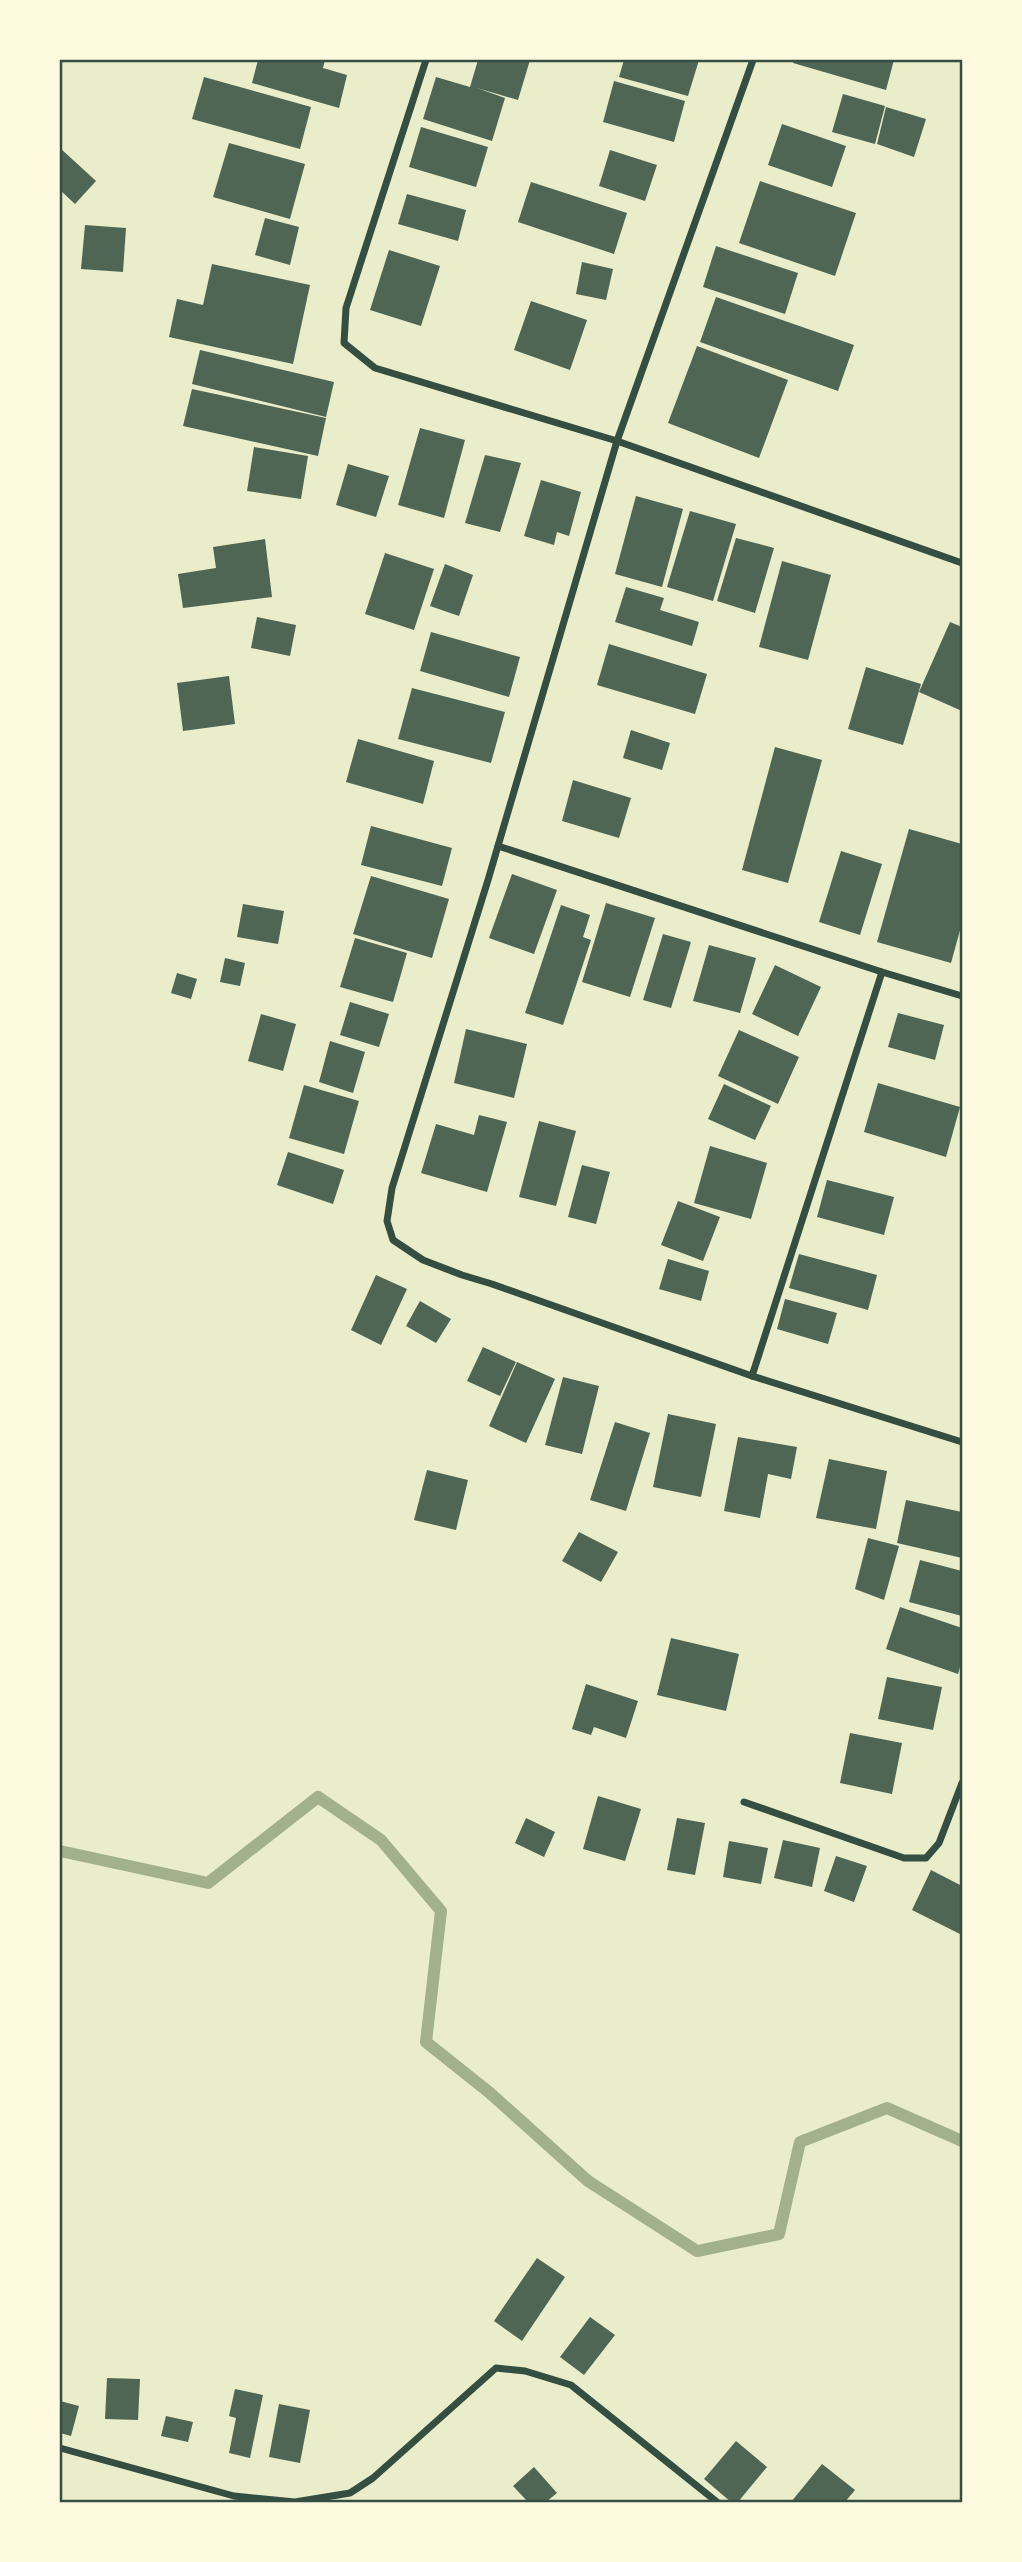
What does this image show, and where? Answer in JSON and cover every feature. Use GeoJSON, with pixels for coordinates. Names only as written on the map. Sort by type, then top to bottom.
{"type":"FeatureCollection","features":[{"type":"Feature","properties":{"kind":"street"},"geometry":{"type":"LineString","coordinates":[[426,60],[346,308],[344,343],[375,368],[617,441],[962,563]]}},
{"type":"Feature","properties":{"kind":"street"},"geometry":{"type":"LineString","coordinates":[[753,60],[617,441],[498,846],[392,1188],[387,1221],[393,1240],[423,1260],[752,1376],[962,1442]]}},
{"type":"Feature","properties":{"kind":"street"},"geometry":{"type":"LineString","coordinates":[[498,846],[962,996]]}},
{"type":"Feature","properties":{"kind":"street"},"geometry":{"type":"LineString","coordinates":[[752,1376],[882,972]]}},
{"type":"Feature","properties":{"kind":"street"},"geometry":{"type":"LineString","coordinates":[[744,1802],[904,1858],[926,1858],[939,1843],[962,1783]]}},
{"type":"Feature","properties":{"kind":"street"},"geometry":{"type":"LineString","coordinates":[[60,2448],[234,2496],[295,2501],[350,2493],[373,2478],[496,2368],[525,2371],[571,2385],[717,2502]]}},
{"type":"Feature","properties":{"kind":"building"},"geometry":{"type":"Polygon","coordinates":[[[258,60],[325,60],[323,68],[347,75],[339,108],[252,83],[258,60]]]}},
{"type":"Feature","properties":{"kind":"building"},"geometry":{"type":"Polygon","coordinates":[[[478,60],[530,60],[518,100],[477,88],[505,98],[492,141],[423,119],[436,77],[470,87],[478,60]]]}},
{"type":"Feature","properties":{"kind":"building"},"geometry":{"type":"Polygon","coordinates":[[[624,60],[699,60],[688,96],[619,77],[624,60]]]}},
{"type":"Feature","properties":{"kind":"building"},"geometry":{"type":"Polygon","coordinates":[[[794,60],[894,60],[886,90],[793,63],[794,60]]]}},
{"type":"Feature","properties":{"kind":"building"},"geometry":{"type":"Polygon","coordinates":[[[204,77],[311,107],[300,149],[192,119],[204,77]]]}},
{"type":"Feature","properties":{"kind":"building"},"geometry":{"type":"Polygon","coordinates":[[[614,81],[685,101],[674,142],[603,122],[614,81]]]}},
{"type":"Feature","properties":{"kind":"building"},"geometry":{"type":"Polygon","coordinates":[[[843,94],[885,106],[875,144],[832,132],[843,94]]]}},
{"type":"Feature","properties":{"kind":"building"},"geometry":{"type":"Polygon","coordinates":[[[886,107],[926,119],[914,157],[877,144],[886,107]]]}},
{"type":"Feature","properties":{"kind":"building"},"geometry":{"type":"Polygon","coordinates":[[[782,124],[846,146],[832,187],[768,165],[782,124]]]}},
{"type":"Feature","properties":{"kind":"building"},"geometry":{"type":"Polygon","coordinates":[[[421,127],[488,147],[476,187],[409,167],[421,127]]]}},
{"type":"Feature","properties":{"kind":"building"},"geometry":{"type":"Polygon","coordinates":[[[229,143],[305,164],[290,219],[213,197],[229,143]]]}},
{"type":"Feature","properties":{"kind":"building"},"geometry":{"type":"Polygon","coordinates":[[[60,148],[96,181],[75,204],[60,190],[60,148]]]}},
{"type":"Feature","properties":{"kind":"building"},"geometry":{"type":"Polygon","coordinates":[[[610,150],[657,165],[645,201],[599,186],[610,150]]]}},
{"type":"Feature","properties":{"kind":"building"},"geometry":{"type":"Polygon","coordinates":[[[760,181],[856,213],[835,276],[739,243],[760,181]]]}},
{"type":"Feature","properties":{"kind":"building"},"geometry":{"type":"Polygon","coordinates":[[[531,182],[627,213],[614,254],[518,222],[531,182]]]}},
{"type":"Feature","properties":{"kind":"building"},"geometry":{"type":"Polygon","coordinates":[[[407,194],[466,210],[458,241],[398,224],[407,194]]]}},
{"type":"Feature","properties":{"kind":"building"},"geometry":{"type":"Polygon","coordinates":[[[265,218],[299,227],[290,265],[255,255],[265,218]]]}},
{"type":"Feature","properties":{"kind":"building"},"geometry":{"type":"Polygon","coordinates":[[[85,225],[126,228],[123,272],[81,269],[85,225]]]}},
{"type":"Feature","properties":{"kind":"building"},"geometry":{"type":"Polygon","coordinates":[[[716,246],[798,273],[785,314],[703,287],[716,246]]]}},
{"type":"Feature","properties":{"kind":"building"},"geometry":{"type":"Polygon","coordinates":[[[389,250],[440,266],[421,326],[370,310],[389,250]]]}},
{"type":"Feature","properties":{"kind":"building"},"geometry":{"type":"Polygon","coordinates":[[[582,262],[613,269],[606,300],[576,294],[582,262]]]}},
{"type":"Feature","properties":{"kind":"building"},"geometry":{"type":"Polygon","coordinates":[[[212,264],[310,285],[293,364],[169,337],[177,299],[203,305],[212,264]]]}},
{"type":"Feature","properties":{"kind":"building"},"geometry":{"type":"Polygon","coordinates":[[[716,297],[854,345],[838,391],[700,342],[716,297]]]}},
{"type":"Feature","properties":{"kind":"building"},"geometry":{"type":"Polygon","coordinates":[[[531,301],[587,320],[570,370],[514,350],[531,301]]]}},
{"type":"Feature","properties":{"kind":"building"},"geometry":{"type":"Polygon","coordinates":[[[697,346],[788,380],[759,458],[668,423],[697,346]]]}},
{"type":"Feature","properties":{"kind":"building"},"geometry":{"type":"Polygon","coordinates":[[[200,350],[334,382],[326,417],[192,384],[200,350]]]}},
{"type":"Feature","properties":{"kind":"building"},"geometry":{"type":"Polygon","coordinates":[[[192,389],[326,418],[318,456],[183,426],[192,389]]]}},
{"type":"Feature","properties":{"kind":"building"},"geometry":{"type":"Polygon","coordinates":[[[420,428],[465,440],[444,518],[398,505],[420,428]]]}},
{"type":"Feature","properties":{"kind":"building"},"geometry":{"type":"Polygon","coordinates":[[[254,447],[308,456],[301,499],[247,491],[254,447]]]}},
{"type":"Feature","properties":{"kind":"building"},"geometry":{"type":"Polygon","coordinates":[[[485,455],[521,463],[500,532],[465,523],[485,455]]]}},
{"type":"Feature","properties":{"kind":"building"},"geometry":{"type":"Polygon","coordinates":[[[348,464],[389,476],[376,517],[336,505],[348,464]]]}},
{"type":"Feature","properties":{"kind":"building"},"geometry":{"type":"Polygon","coordinates":[[[541,480],[581,492],[569,536],[557,532],[554,545],[524,536],[541,480]]]}},
{"type":"Feature","properties":{"kind":"building"},"geometry":{"type":"Polygon","coordinates":[[[636,496],[683,509],[662,587],[615,574],[636,496]]]}},
{"type":"Feature","properties":{"kind":"building"},"geometry":{"type":"Polygon","coordinates":[[[690,511],[736,524],[713,601],[667,587],[690,511]]]}},
{"type":"Feature","properties":{"kind":"building"},"geometry":{"type":"Polygon","coordinates":[[[736,538],[774,548],[755,613],[717,601],[736,538]]]}},
{"type":"Feature","properties":{"kind":"building"},"geometry":{"type":"Polygon","coordinates":[[[265,539],[272,597],[183,608],[178,574],[216,568],[213,547],[265,539]]]}},
{"type":"Feature","properties":{"kind":"building"},"geometry":{"type":"Polygon","coordinates":[[[385,553],[434,569],[414,630],[365,614],[385,553]]]}},
{"type":"Feature","properties":{"kind":"building"},"geometry":{"type":"Polygon","coordinates":[[[782,561],[831,575],[808,660],[759,647],[782,561]]]}},
{"type":"Feature","properties":{"kind":"building"},"geometry":{"type":"Polygon","coordinates":[[[445,564],[473,575],[459,616],[430,606],[445,564]]]}},
{"type":"Feature","properties":{"kind":"building"},"geometry":{"type":"Polygon","coordinates":[[[626,587],[664,598],[660,610],[699,622],[692,646],[615,622],[626,587]]]}},
{"type":"Feature","properties":{"kind":"building"},"geometry":{"type":"Polygon","coordinates":[[[257,617],[296,625],[290,656],[251,648],[257,617]]]}},
{"type":"Feature","properties":{"kind":"building"},"geometry":{"type":"Polygon","coordinates":[[[950,622],[962,627],[962,711],[919,692],[950,622]]]}},
{"type":"Feature","properties":{"kind":"building"},"geometry":{"type":"Polygon","coordinates":[[[431,632],[520,657],[509,697],[420,671],[431,632]]]}},
{"type":"Feature","properties":{"kind":"building"},"geometry":{"type":"Polygon","coordinates":[[[609,644],[707,674],[695,714],[597,685],[609,644]]]}},
{"type":"Feature","properties":{"kind":"building"},"geometry":{"type":"Polygon","coordinates":[[[866,667],[921,684],[903,745],[848,729],[866,667]]]}},
{"type":"Feature","properties":{"kind":"building"},"geometry":{"type":"Polygon","coordinates":[[[229,676],[235,724],[183,731],[177,683],[229,676]]]}},
{"type":"Feature","properties":{"kind":"building"},"geometry":{"type":"Polygon","coordinates":[[[412,688],[505,712],[491,763],[398,739],[412,688]]]}},
{"type":"Feature","properties":{"kind":"building"},"geometry":{"type":"Polygon","coordinates":[[[631,730],[670,743],[662,770],[623,758],[631,730]]]}},
{"type":"Feature","properties":{"kind":"building"},"geometry":{"type":"Polygon","coordinates":[[[358,739],[434,761],[423,804],[346,782],[358,739]]]}},
{"type":"Feature","properties":{"kind":"building"},"geometry":{"type":"Polygon","coordinates":[[[775,747],[822,760],[788,883],[742,870],[775,747]]]}},
{"type":"Feature","properties":{"kind":"building"},"geometry":{"type":"Polygon","coordinates":[[[573,780],[631,798],[619,838],[562,821],[573,780]]]}},
{"type":"Feature","properties":{"kind":"building"},"geometry":{"type":"Polygon","coordinates":[[[371,826],[452,848],[442,886],[361,865],[371,826]]]}},
{"type":"Feature","properties":{"kind":"building"},"geometry":{"type":"Polygon","coordinates":[[[909,829],[962,844],[962,923],[951,963],[877,942],[909,829]]]}},
{"type":"Feature","properties":{"kind":"building"},"geometry":{"type":"Polygon","coordinates":[[[841,851],[882,864],[860,935],[819,922],[841,851]]]}},
{"type":"Feature","properties":{"kind":"building"},"geometry":{"type":"Polygon","coordinates":[[[512,874],[557,890],[534,954],[489,938],[512,874]]]}},
{"type":"Feature","properties":{"kind":"building"},"geometry":{"type":"Polygon","coordinates":[[[371,876],[449,899],[432,958],[353,934],[371,876]]]}},
{"type":"Feature","properties":{"kind":"building"},"geometry":{"type":"Polygon","coordinates":[[[606,903],[655,918],[630,997],[582,982],[606,903]]]}},
{"type":"Feature","properties":{"kind":"building"},"geometry":{"type":"Polygon","coordinates":[[[243,904],[284,911],[278,944],[237,937],[243,904]]]}},
{"type":"Feature","properties":{"kind":"building"},"geometry":{"type":"Polygon","coordinates":[[[561,905],[590,915],[583,937],[591,940],[563,1025],[525,1013],[561,905]]]}},
{"type":"Feature","properties":{"kind":"building"},"geometry":{"type":"Polygon","coordinates":[[[663,934],[691,942],[671,1008],[643,1000],[663,934]]]}},
{"type":"Feature","properties":{"kind":"building"},"geometry":{"type":"Polygon","coordinates":[[[355,938],[407,953],[393,1002],[340,987],[355,938]]]}},
{"type":"Feature","properties":{"kind":"building"},"geometry":{"type":"Polygon","coordinates":[[[709,945],[756,958],[740,1013],[693,1001],[709,945]]]}},
{"type":"Feature","properties":{"kind":"building"},"geometry":{"type":"Polygon","coordinates":[[[225,958],[245,963],[240,986],[220,982],[225,958]]]}},
{"type":"Feature","properties":{"kind":"building"},"geometry":{"type":"Polygon","coordinates":[[[775,965],[821,987],[798,1036],[752,1014],[775,965]]]}},
{"type":"Feature","properties":{"kind":"building"},"geometry":{"type":"Polygon","coordinates":[[[177,973],[197,979],[191,999],[171,993],[177,973]]]}},
{"type":"Feature","properties":{"kind":"building"},"geometry":{"type":"Polygon","coordinates":[[[350,1002],[389,1014],[379,1047],[340,1035],[350,1002]]]}},
{"type":"Feature","properties":{"kind":"building"},"geometry":{"type":"Polygon","coordinates":[[[898,1013],[944,1025],[935,1060],[888,1047],[898,1013]]]}},
{"type":"Feature","properties":{"kind":"building"},"geometry":{"type":"Polygon","coordinates":[[[261,1014],[296,1024],[283,1071],[248,1061],[261,1014]]]}},
{"type":"Feature","properties":{"kind":"building"},"geometry":{"type":"Polygon","coordinates":[[[466,1029],[527,1044],[514,1098],[454,1083],[466,1029]]]}},
{"type":"Feature","properties":{"kind":"building"},"geometry":{"type":"Polygon","coordinates":[[[739,1030],[799,1057],[778,1104],[718,1076],[739,1030]]]}},
{"type":"Feature","properties":{"kind":"building"},"geometry":{"type":"Polygon","coordinates":[[[330,1041],[365,1052],[353,1093],[319,1082],[330,1041]]]}},
{"type":"Feature","properties":{"kind":"building"},"geometry":{"type":"Polygon","coordinates":[[[878,1083],[960,1107],[946,1157],[864,1132],[878,1083]]]}},
{"type":"Feature","properties":{"kind":"building"},"geometry":{"type":"Polygon","coordinates":[[[724,1084],[771,1106],[755,1140],[708,1119],[724,1084]]]}},
{"type":"Feature","properties":{"kind":"building"},"geometry":{"type":"Polygon","coordinates":[[[304,1085],[359,1101],[344,1154],[289,1138],[304,1085]]]}},
{"type":"Feature","properties":{"kind":"building"},"geometry":{"type":"Polygon","coordinates":[[[479,1115],[507,1122],[487,1192],[421,1173],[436,1124],[474,1135],[479,1115]]]}},
{"type":"Feature","properties":{"kind":"building"},"geometry":{"type":"Polygon","coordinates":[[[539,1121],[576,1131],[556,1206],[519,1197],[539,1121]]]}},
{"type":"Feature","properties":{"kind":"building"},"geometry":{"type":"Polygon","coordinates":[[[710,1146],[767,1163],[751,1219],[694,1203],[710,1146]]]}},
{"type":"Feature","properties":{"kind":"building"},"geometry":{"type":"Polygon","coordinates":[[[288,1152],[344,1170],[333,1204],[277,1185],[288,1152]]]}},
{"type":"Feature","properties":{"kind":"building"},"geometry":{"type":"Polygon","coordinates":[[[582,1165],[610,1172],[596,1224],[568,1217],[582,1165]]]}},
{"type":"Feature","properties":{"kind":"building"},"geometry":{"type":"Polygon","coordinates":[[[827,1180],[894,1197],[884,1235],[817,1217],[827,1180]]]}},
{"type":"Feature","properties":{"kind":"building"},"geometry":{"type":"Polygon","coordinates":[[[678,1201],[720,1217],[703,1261],[661,1245],[678,1201]]]}},
{"type":"Feature","properties":{"kind":"building"},"geometry":{"type":"Polygon","coordinates":[[[799,1254],[877,1275],[868,1310],[789,1288],[799,1254]]]}},
{"type":"Feature","properties":{"kind":"building"},"geometry":{"type":"Polygon","coordinates":[[[668,1259],[709,1271],[701,1301],[659,1289],[668,1259]]]}},
{"type":"Feature","properties":{"kind":"building"},"geometry":{"type":"Polygon","coordinates":[[[376,1275],[407,1289],[381,1345],[351,1330],[376,1275]]]}},
{"type":"Feature","properties":{"kind":"building"},"geometry":{"type":"Polygon","coordinates":[[[785,1299],[837,1313],[828,1344],[777,1329],[785,1299]]]}},
{"type":"Feature","properties":{"kind":"building"},"geometry":{"type":"Polygon","coordinates":[[[420,1301],[451,1319],[436,1343],[406,1326],[420,1301]]]}},
{"type":"Feature","properties":{"kind":"building"},"geometry":{"type":"Polygon","coordinates":[[[483,1347],[516,1362],[500,1396],[467,1381],[483,1347]]]}},
{"type":"Feature","properties":{"kind":"building"},"geometry":{"type":"Polygon","coordinates":[[[517,1362],[555,1379],[526,1443],[489,1426],[517,1362]]]}},
{"type":"Feature","properties":{"kind":"building"},"geometry":{"type":"Polygon","coordinates":[[[563,1377],[599,1386],[582,1454],[545,1445],[563,1377]]]}},
{"type":"Feature","properties":{"kind":"building"},"geometry":{"type":"Polygon","coordinates":[[[668,1414],[716,1424],[701,1497],[653,1487],[668,1414]]]}},
{"type":"Feature","properties":{"kind":"building"},"geometry":{"type":"Polygon","coordinates":[[[615,1422],[650,1433],[626,1511],[590,1500],[615,1422]]]}},
{"type":"Feature","properties":{"kind":"building"},"geometry":{"type":"Polygon","coordinates":[[[738,1437],[797,1447],[791,1479],[768,1474],[760,1518],[724,1511],[738,1437]]]}},
{"type":"Feature","properties":{"kind":"building"},"geometry":{"type":"Polygon","coordinates":[[[829,1459],[887,1471],[876,1529],[816,1518],[829,1459]]]}},
{"type":"Feature","properties":{"kind":"building"},"geometry":{"type":"Polygon","coordinates":[[[427,1470],[468,1480],[456,1530],[414,1520],[427,1470]]]}},
{"type":"Feature","properties":{"kind":"building"},"geometry":{"type":"Polygon","coordinates":[[[906,1500],[962,1512],[962,1558],[897,1543],[906,1500]]]}},
{"type":"Feature","properties":{"kind":"building"},"geometry":{"type":"Polygon","coordinates":[[[579,1532],[618,1552],[601,1582],[562,1561],[579,1532]]]}},
{"type":"Feature","properties":{"kind":"building"},"geometry":{"type":"Polygon","coordinates":[[[868,1538],[899,1546],[884,1600],[855,1589],[868,1538]]]}},
{"type":"Feature","properties":{"kind":"building"},"geometry":{"type":"Polygon","coordinates":[[[920,1560],[962,1571],[962,1616],[909,1602],[920,1560]]]}},
{"type":"Feature","properties":{"kind":"building"},"geometry":{"type":"Polygon","coordinates":[[[900,1607],[962,1628],[962,1660],[958,1674],[886,1649],[900,1607]]]}},
{"type":"Feature","properties":{"kind":"building"},"geometry":{"type":"Polygon","coordinates":[[[671,1638],[739,1654],[726,1711],[657,1695],[671,1638]]]}},
{"type":"Feature","properties":{"kind":"building"},"geometry":{"type":"Polygon","coordinates":[[[887,1677],[942,1687],[933,1730],[878,1719],[887,1677]]]}},
{"type":"Feature","properties":{"kind":"building"},"geometry":{"type":"Polygon","coordinates":[[[586,1684],[638,1701],[626,1738],[594,1727],[591,1735],[572,1729],[586,1684]]]}},
{"type":"Feature","properties":{"kind":"building"},"geometry":{"type":"Polygon","coordinates":[[[850,1733],[902,1743],[892,1794],[840,1783],[850,1733]]]}},
{"type":"Feature","properties":{"kind":"building"},"geometry":{"type":"Polygon","coordinates":[[[598,1796],[641,1809],[625,1861],[583,1849],[598,1796]]]}},
{"type":"Feature","properties":{"kind":"building"},"geometry":{"type":"Polygon","coordinates":[[[526,1818],[555,1832],[544,1857],[515,1843],[526,1818]]]}},
{"type":"Feature","properties":{"kind":"building"},"geometry":{"type":"Polygon","coordinates":[[[677,1818],[705,1823],[695,1875],[667,1870],[677,1818]]]}},
{"type":"Feature","properties":{"kind":"building"},"geometry":{"type":"Polygon","coordinates":[[[783,1840],[820,1848],[812,1887],[774,1878],[783,1840]]]}},
{"type":"Feature","properties":{"kind":"building"},"geometry":{"type":"Polygon","coordinates":[[[729,1841],[768,1848],[761,1884],[723,1877],[729,1841]]]}},
{"type":"Feature","properties":{"kind":"building"},"geometry":{"type":"Polygon","coordinates":[[[836,1856],[867,1866],[854,1902],[824,1891],[836,1856]]]}},
{"type":"Feature","properties":{"kind":"building"},"geometry":{"type":"Polygon","coordinates":[[[931,1870],[962,1886],[962,1935],[912,1910],[931,1870]]]}},
{"type":"Feature","properties":{"kind":"building"},"geometry":{"type":"Polygon","coordinates":[[[537,2258],[565,2277],[522,2341],[494,2321],[537,2258]]]}},
{"type":"Feature","properties":{"kind":"building"},"geometry":{"type":"Polygon","coordinates":[[[590,2317],[615,2335],[584,2375],[560,2357],[590,2317]]]}},
{"type":"Feature","properties":{"kind":"building"},"geometry":{"type":"Polygon","coordinates":[[[107,2378],[140,2379],[138,2420],[105,2419],[107,2378]]]}},
{"type":"Feature","properties":{"kind":"building"},"geometry":{"type":"Polygon","coordinates":[[[235,2389],[263,2395],[250,2458],[229,2453],[236,2418],[229,2416],[235,2389]]]}},
{"type":"Feature","properties":{"kind":"building"},"geometry":{"type":"Polygon","coordinates":[[[60,2401],[79,2406],[71,2436],[60,2433],[60,2401]]]}},
{"type":"Feature","properties":{"kind":"building"},"geometry":{"type":"Polygon","coordinates":[[[279,2404],[310,2410],[300,2463],[269,2457],[279,2404]]]}},
{"type":"Feature","properties":{"kind":"building"},"geometry":{"type":"Polygon","coordinates":[[[166,2416],[193,2422],[188,2442],[161,2436],[166,2416]]]}},
{"type":"Feature","properties":{"kind":"building"},"geometry":{"type":"Polygon","coordinates":[[[736,2441],[767,2467],[738,2502],[731,2502],[704,2479],[736,2441]]]}},
{"type":"Feature","properties":{"kind":"building"},"geometry":{"type":"Polygon","coordinates":[[[822,2464],[855,2490],[845,2502],[791,2502],[822,2464]]]}},
{"type":"Feature","properties":{"kind":"building"},"geometry":{"type":"Polygon","coordinates":[[[534,2467],[557,2493],[546,2502],[528,2502],[513,2486],[534,2467]]]}},
{"type":"Feature","properties":{"kind":"waterway"},"geometry":{"type":"LineString","coordinates":[[60,1851],[208,1883],[318,1797],[381,1840],[441,1911],[426,2042],[490,2093],[588,2181],[697,2251],[779,2234],[800,2142],[887,2108],[962,2141]]}}]}
